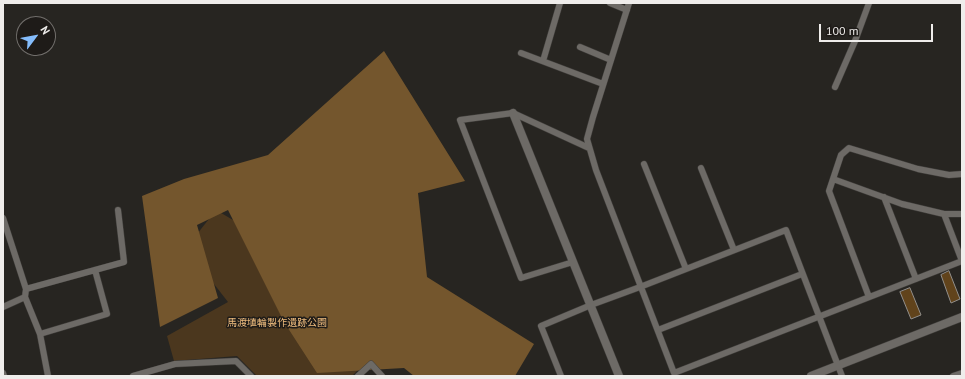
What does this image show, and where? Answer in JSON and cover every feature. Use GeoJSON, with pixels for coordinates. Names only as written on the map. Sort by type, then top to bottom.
{"type":"FeatureCollection","features":[{"type":"Feature","properties":{"kind":"street"},"geometry":{"type":"LineString","coordinates":[[543,61],[560,3]]}},
{"type":"Feature","properties":{"kind":"street"},"geometry":{"type":"LineString","coordinates":[[610,3],[627,10]]}},
{"type":"Feature","properties":{"kind":"street"},"geometry":{"type":"LineString","coordinates":[[629,3],[587,139],[596,170],[674,373],[962,261],[944,214]]}},
{"type":"Feature","properties":{"kind":"street"},"geometry":{"type":"LineString","coordinates":[[835,87],[856,41],[869,3]]}},
{"type":"Feature","properties":{"kind":"street"},"geometry":{"type":"LineString","coordinates":[[580,48],[611,60]]}},
{"type":"Feature","properties":{"kind":"street"},"geometry":{"type":"LineString","coordinates":[[521,53],[603,84]]}},
{"type":"Feature","properties":{"kind":"street"},"geometry":{"type":"LineString","coordinates":[[574,262],[521,278],[460,120],[513,113],[589,148]]}},
{"type":"Feature","properties":{"kind":"street"},"geometry":{"type":"LineString","coordinates":[[513,113],[619,376]]}},
{"type":"Feature","properties":{"kind":"street"},"geometry":{"type":"LineString","coordinates":[[869,297],[829,191],[841,155],[849,148],[918,169],[949,175],[962,174]]}},
{"type":"Feature","properties":{"kind":"street"},"geometry":{"type":"LineString","coordinates":[[644,164],[686,269]]}},
{"type":"Feature","properties":{"kind":"street"},"geometry":{"type":"LineString","coordinates":[[701,168],[734,250]]}},
{"type":"Feature","properties":{"kind":"street"},"geometry":{"type":"LineString","coordinates":[[833,179],[902,204],[944,214],[962,214]]}},
{"type":"Feature","properties":{"kind":"street"},"geometry":{"type":"LineString","coordinates":[[884,197],[916,279]]}},
{"type":"Feature","properties":{"kind":"street"},"geometry":{"type":"LineString","coordinates":[[26,289],[124,262],[118,210]]}},
{"type":"Feature","properties":{"kind":"street"},"geometry":{"type":"LineString","coordinates":[[3,218],[26,289],[25,297],[40,334],[48,376]]}},
{"type":"Feature","properties":{"kind":"street"},"geometry":{"type":"LineString","coordinates":[[561,376],[541,326],[591,305],[786,230],[842,376]]}},
{"type":"Feature","properties":{"kind":"street"},"geometry":{"type":"LineString","coordinates":[[40,334],[107,314],[95,270]]}},
{"type":"Feature","properties":{"kind":"street"},"geometry":{"type":"LineString","coordinates":[[658,330],[802,274]]}},
{"type":"Feature","properties":{"kind":"street"},"geometry":{"type":"LineString","coordinates":[[3,307],[25,297]]}},
{"type":"Feature","properties":{"kind":"street"},"geometry":{"type":"LineString","coordinates":[[811,376],[962,317]]}},
{"type":"Feature","properties":{"kind":"street"},"geometry":{"type":"LineString","coordinates":[[133,376],[157,373],[175,364],[236,360],[251,376]]}},
{"type":"Feature","properties":{"kind":"street"},"geometry":{"type":"LineString","coordinates":[[358,376],[371,364],[382,376]]}},
{"type":"Feature","properties":{"kind":"green space","name":"馬渡埴輪製作遺跡公園"},"geometry":{"type":"Polygon","coordinates":[[[216,210],[274,244],[374,354],[352,376],[257,376],[237,356],[174,361],[167,336],[228,302],[186,248],[216,210]]]}},
{"type":"Feature","properties":{"kind":"shaded area"},"geometry":{"type":"Polygon","coordinates":[[[384,51],[465,181],[418,193],[427,277],[534,344],[515,376],[414,376],[404,368],[317,373],[284,322],[228,210],[197,225],[218,298],[160,327],[142,196],[184,179],[268,155],[384,51]]]}},
{"type":"Feature","properties":{"kind":"building"},"geometry":{"type":"Polygon","coordinates":[[[949,271],[960,299],[951,303],[941,275],[949,271]]]}},
{"type":"Feature","properties":{"kind":"building"},"geometry":{"type":"Polygon","coordinates":[[[910,288],[921,315],[911,319],[900,292],[910,288]]]}}]}
